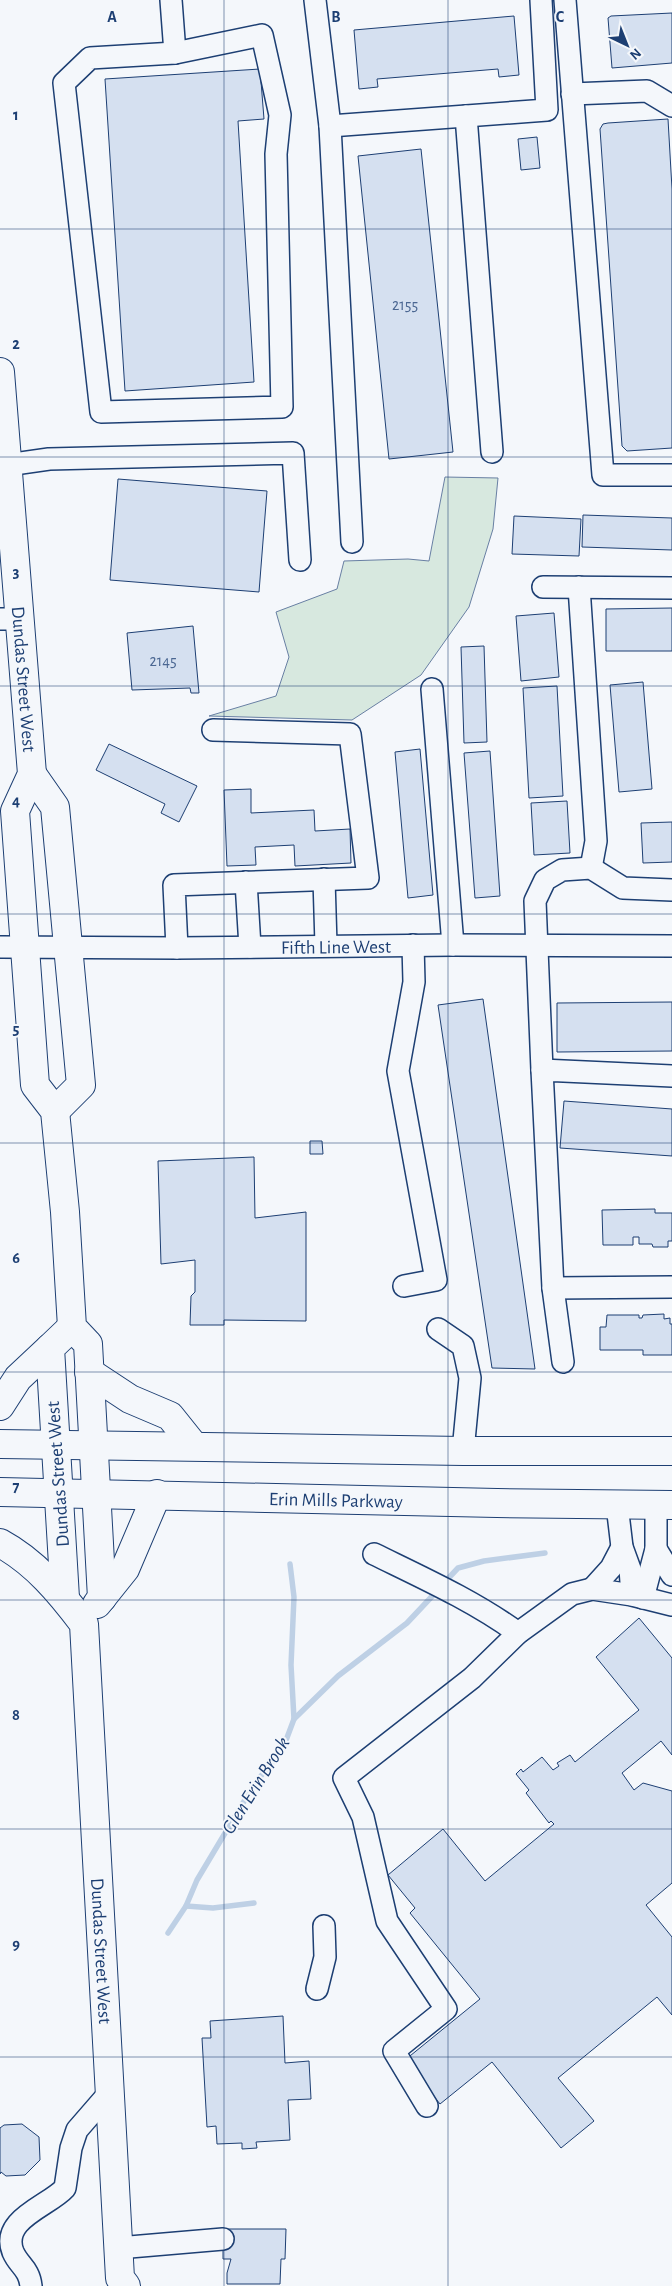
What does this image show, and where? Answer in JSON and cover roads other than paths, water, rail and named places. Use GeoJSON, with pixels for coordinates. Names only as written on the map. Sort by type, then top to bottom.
{"type":"FeatureCollection","features":[{"type":"Feature","properties":{"kind":"main road","name":"Dundas Street West"},"geometry":{"type":"LineString","coordinates":[[0,372],[7,465],[10,619],[32,774],[56,807],[80,1084],[55,1111],[35,1085],[13,948],[15,811],[32,774]]}},
{"type":"Feature","properties":{"kind":"main road"},"geometry":{"type":"LineString","coordinates":[[0,1406],[18,1378],[72,1327],[65,1212],[55,1111]]}},
{"type":"Feature","properties":{"kind":"main road","name":"Dundas Street West"},"geometry":{"type":"LineString","coordinates":[[72,1327],[88,1344],[102,1598]]}},
{"type":"Feature","properties":{"kind":"main road","name":"Dundas Street West"},"geometry":{"type":"LineString","coordinates":[[50,1348],[65,1598]]}},
{"type":"Feature","properties":{"kind":"main road"},"geometry":{"type":"LineString","coordinates":[[90,1372],[130,1399],[170,1416],[194,1446]]}},
{"type":"Feature","properties":{"kind":"main road"},"geometry":{"type":"LineString","coordinates":[[0,1444],[463,1451],[672,1451]]}},
{"type":"Feature","properties":{"kind":"main road","name":"Erin Mills Parkway"},"geometry":{"type":"LineString","coordinates":[[0,1492],[664,1505]]}},
{"type":"Feature","properties":{"kind":"main road"},"geometry":{"type":"LineString","coordinates":[[0,1543],[40,1570],[65,1598],[84,1624],[125,1569],[158,1494]]}},
{"type":"Feature","properties":{"kind":"main road","name":"Dundas Street West"},"geometry":{"type":"LineString","coordinates":[[84,1624],[120,2283]]}},
{"type":"Feature","properties":{"kind":"street"},"geometry":{"type":"LineString","coordinates":[[171,0],[175,53]]}},
{"type":"Feature","properties":{"kind":"street"},"geometry":{"type":"LineString","coordinates":[[315,0],[330,126],[352,542]]}},
{"type":"Feature","properties":{"kind":"street"},"geometry":{"type":"LineString","coordinates":[[330,126],[547,110],[541,0]]}},
{"type":"Feature","properties":{"kind":"street"},"geometry":{"type":"LineString","coordinates":[[565,0],[603,475],[672,474]]}},
{"type":"Feature","properties":{"kind":"street"},"geometry":{"type":"LineString","coordinates":[[262,35],[280,115],[276,154],[282,407],[101,412],[64,83],[90,58],[175,53],[262,35]]}},
{"type":"Feature","properties":{"kind":"street"},"geometry":{"type":"LineString","coordinates":[[572,94],[647,91],[672,106]]}},
{"type":"Feature","properties":{"kind":"street"},"geometry":{"type":"LineString","coordinates":[[466,116],[492,452]]}},
{"type":"Feature","properties":{"kind":"street"},"geometry":{"type":"LineString","coordinates":[[7,465],[50,459],[293,453],[300,560]]}},
{"type":"Feature","properties":{"kind":"street"},"geometry":{"type":"LineString","coordinates":[[543,587],[672,588]]}},
{"type":"Feature","properties":{"kind":"street"},"geometry":{"type":"LineString","coordinates":[[579,587],[596,841],[591,868]]}},
{"type":"Feature","properties":{"kind":"street"},"geometry":{"type":"LineString","coordinates":[[432,689],[453,945]]}},
{"type":"Feature","properties":{"kind":"street"},"geometry":{"type":"LineString","coordinates":[[177,948],[174,885],[368,878],[350,734],[213,730]]}},
{"type":"Feature","properties":{"kind":"street"},"geometry":{"type":"LineString","coordinates":[[563,1362],[554,1288],[535,901],[545,880],[562,870],[591,868],[623,888],[672,890]]}},
{"type":"Feature","properties":{"kind":"street"},"geometry":{"type":"LineString","coordinates":[[324,879],[326,945]]}},
{"type":"Feature","properties":{"kind":"street"},"geometry":{"type":"LineString","coordinates":[[246,882],[250,947]]}},
{"type":"Feature","properties":{"kind":"street","name":"Fifth Line West"},"geometry":{"type":"LineString","coordinates":[[13,948],[177,948],[326,945],[672,946]]}},
{"type":"Feature","properties":{"kind":"street"},"geometry":{"type":"LineString","coordinates":[[404,1286],[436,1280],[398,1071],[414,982],[412,945]]}},
{"type":"Feature","properties":{"kind":"street"},"geometry":{"type":"LineString","coordinates":[[542,1070],[672,1076]]}},
{"type":"Feature","properties":{"kind":"street"},"geometry":{"type":"LineString","coordinates":[[554,1288],[672,1287]]}},
{"type":"Feature","properties":{"kind":"street"},"geometry":{"type":"LineString","coordinates":[[438,1329],[463,1346],[470,1378],[463,1451]]}},
{"type":"Feature","properties":{"kind":"street"},"geometry":{"type":"LineString","coordinates":[[617,1505],[622,1547],[630,1568],[637,1596]]}},
{"type":"Feature","properties":{"kind":"street"},"geometry":{"type":"LineString","coordinates":[[637,1596],[656,1549],[664,1505]]}},
{"type":"Feature","properties":{"kind":"street"},"geometry":{"type":"LineString","coordinates":[[592,1588],[611,1568],[622,1547]]}},
{"type":"Feature","properties":{"kind":"street"},"geometry":{"type":"LineString","coordinates":[[656,1549],[672,1575]]}},
{"type":"Feature","properties":{"kind":"street"},"geometry":{"type":"LineString","coordinates":[[374,1554],[440,1586],[500,1620],[518,1633]]}},
{"type":"Feature","properties":{"kind":"street"},"geometry":{"type":"LineString","coordinates":[[427,2106],[394,2052],[446,2009],[387,1922],[363,1817],[344,1778],[472,1678],[518,1633],[563,1599],[592,1588],[637,1596],[672,1605]]}},
{"type":"Feature","properties":{"kind":"street"},"geometry":{"type":"LineString","coordinates":[[317,1989],[326,1957],[324,1926]]}},
{"type":"Feature","properties":{"kind":"street"},"geometry":{"type":"LineString","coordinates":[[31,2286],[28,2272],[12,2251],[10,2238],[14,2225],[27,2214],[45,2205],[65,2188],[71,2148],[77,2130],[110,2092]]}},
{"type":"Feature","properties":{"kind":"street"},"geometry":{"type":"LineString","coordinates":[[118,2248],[223,2239]]}},
{"type":"Feature","properties":{"kind":"waterway"},"geometry":{"type":"LineString","coordinates":[[443,1584],[458,1568],[484,1561],[545,1553]]}},
{"type":"Feature","properties":{"kind":"waterway","name":"Glen Erin Brook"},"geometry":{"type":"LineString","coordinates":[[168,1933],[186,1906],[197,1880],[255,1783],[282,1751],[294,1719],[291,1665],[294,1597],[290,1564]]}},
{"type":"Feature","properties":{"kind":"waterway"},"geometry":{"type":"LineString","coordinates":[[294,1719],[338,1676],[407,1623],[437,1591]]}},
{"type":"Feature","properties":{"kind":"waterway"},"geometry":{"type":"LineString","coordinates":[[186,1906],[213,1908],[254,1903]]}}]}
